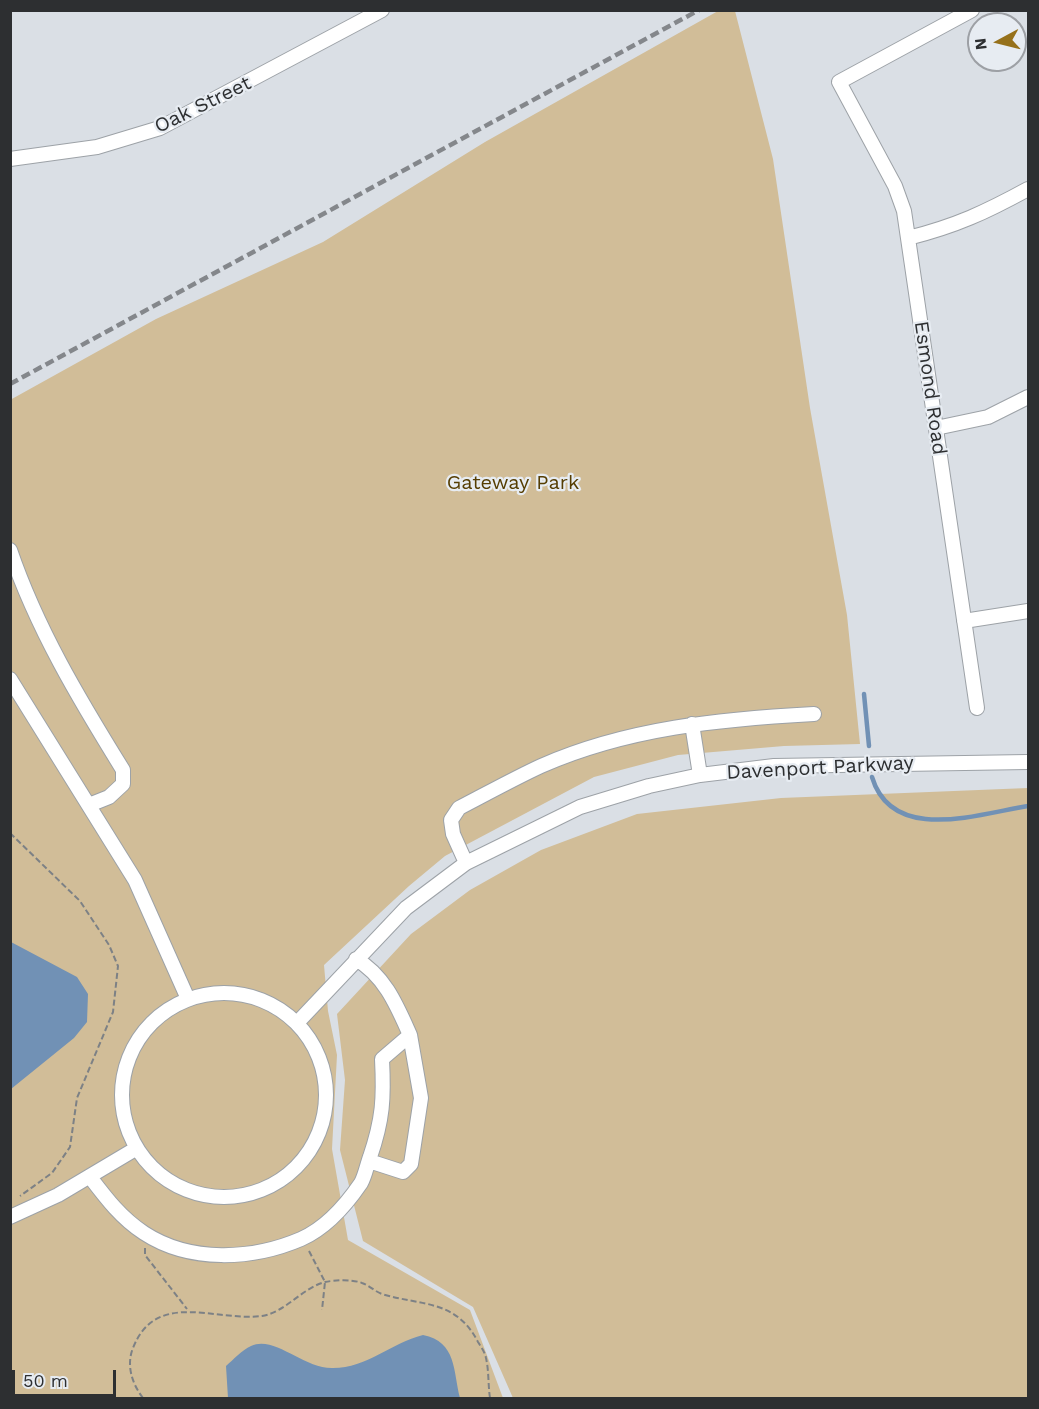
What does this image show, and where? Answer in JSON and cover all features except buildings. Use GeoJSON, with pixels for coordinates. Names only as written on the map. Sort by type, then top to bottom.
{"type":"FeatureCollection","features":[{"type":"Feature","properties":{"kind":"street","name":"Oak Street"},"geometry":{"type":"LineString","coordinates":[[10,159],[97,147],[160,128],[382,10]]}},
{"type":"Feature","properties":{"kind":"street","name":"Esmond Road"},"geometry":{"type":"LineString","coordinates":[[972,10],[839,82],[895,186],[904,211],[976,708]]}},
{"type":"Feature","properties":{"kind":"street"},"geometry":{"type":"LineString","coordinates":[[908,238],[975,218],[1029,189]]}},
{"type":"Feature","properties":{"kind":"street"},"geometry":{"type":"LineString","coordinates":[[936,428],[988,417],[1029,397]]}},
{"type":"Feature","properties":{"kind":"street"},"geometry":{"type":"LineString","coordinates":[[10,550],[34,614],[64,673],[123,770],[123,784],[109,797],[89,806]]}},
{"type":"Feature","properties":{"kind":"street"},"geometry":{"type":"LineString","coordinates":[[964,621],[1029,611]]}},
{"type":"Feature","properties":{"kind":"street"},"geometry":{"type":"LineString","coordinates":[[10,679],[135,880],[188,999]]}},
{"type":"Feature","properties":{"kind":"street"},"geometry":{"type":"LineString","coordinates":[[466,863],[453,834],[451,820],[459,808],[541,766],[593,747],[657,730],[744,717],[814,714]]}},
{"type":"Feature","properties":{"kind":"street"},"geometry":{"type":"LineString","coordinates":[[692,724],[700,776]]}},
{"type":"Feature","properties":{"kind":"street","name":"Davenport Parkway"},"geometry":{"type":"LineString","coordinates":[[297,1023],[406,908],[466,863],[580,807],[649,786],[700,776],[774,766],[1029,762]]}},
{"type":"Feature","properties":{"kind":"street"},"geometry":{"type":"LineString","coordinates":[[356,959],[368,965],[382,981],[410,1035],[421,1098],[411,1164],[403,1172],[369,1161]]}},
{"type":"Feature","properties":{"kind":"street"},"geometry":{"type":"LineString","coordinates":[[211,993],[234,993],[257,998],[279,1008],[297,1023],[312,1043],[322,1065],[326,1090],[325,1114],[317,1138],[304,1159],[287,1176],[266,1189],[242,1196],[210,1196],[194,1193],[171,1183],[152,1168],[137,1148],[125,1120],[122,1091],[128,1061],[141,1035],[162,1013],[188,999],[211,993]]}},
{"type":"Feature","properties":{"kind":"street"},"geometry":{"type":"LineString","coordinates":[[90,1177],[115,1211],[145,1233],[189,1253],[243,1256],[302,1238],[336,1215],[362,1181],[384,1103],[382,1059],[410,1035]]}},
{"type":"Feature","properties":{"kind":"street"},"geometry":{"type":"LineString","coordinates":[[10,1217],[90,1177],[137,1148]]}},
{"type":"Feature","properties":{"kind":"path"},"geometry":{"type":"LineString","coordinates":[[10,833],[80,901],[109,945],[118,966],[113,1012],[77,1098],[70,1147],[52,1173],[19,1197]]}},
{"type":"Feature","properties":{"kind":"path"},"geometry":{"type":"LineString","coordinates":[[145,1233],[145,1255],[188,1310]]}},
{"type":"Feature","properties":{"kind":"path"},"geometry":{"type":"LineString","coordinates":[[302,1238],[325,1282],[322,1310]]}},
{"type":"Feature","properties":{"kind":"path"},"geometry":{"type":"LineString","coordinates":[[143,1398],[133,1382],[129,1358],[135,1343],[149,1322],[171,1313],[188,1310],[224,1317],[263,1316],[325,1282],[361,1282],[380,1293],[446,1308],[471,1327],[486,1356],[490,1398]]}},
{"type":"Feature","properties":{"kind":"green space","name":"Gateway Park"},"geometry":{"type":"Polygon","coordinates":[[[718,11],[735,11],[773,159],[810,408],[847,615],[860,744],[784,746],[678,755],[594,777],[445,856],[409,886],[324,965],[328,1011],[337,1055],[332,1149],[348,1240],[470,1310],[503,1398],[11,1398],[10,400],[156,319],[323,242],[485,142],[718,11]]]}},
{"type":"Feature","properties":{"kind":"green space"},"geometry":{"type":"Polygon","coordinates":[[[1028,788],[1028,1398],[513,1398],[473,1307],[363,1241],[340,1150],[345,1080],[337,1014],[411,934],[470,890],[541,850],[637,814],[781,798],[1028,788]]]}},
{"type":"Feature","properties":{"kind":"water"},"geometry":{"type":"Polygon","coordinates":[[[11,942],[77,977],[88,994],[87,1022],[74,1038],[11,1089],[11,942]]]}},
{"type":"Feature","properties":{"kind":"water"},"geometry":{"type":"Polygon","coordinates":[[[423,1335],[442,1344],[448,1351],[452,1359],[460,1398],[228,1398],[226,1366],[251,1346],[270,1345],[311,1363],[333,1368],[368,1360],[423,1335]]]}},
{"type":"Feature","properties":{"kind":"waterway"},"geometry":{"type":"LineString","coordinates":[[864,694],[869,746]]}},
{"type":"Feature","properties":{"kind":"waterway"},"geometry":{"type":"LineString","coordinates":[[872,777],[882,798],[898,811],[917,818],[939,820],[962,818],[1028,806]]}},
{"type":"Feature","properties":{"kind":"railway"},"geometry":{"type":"LineString","coordinates":[[10,384],[699,10]]}}]}
